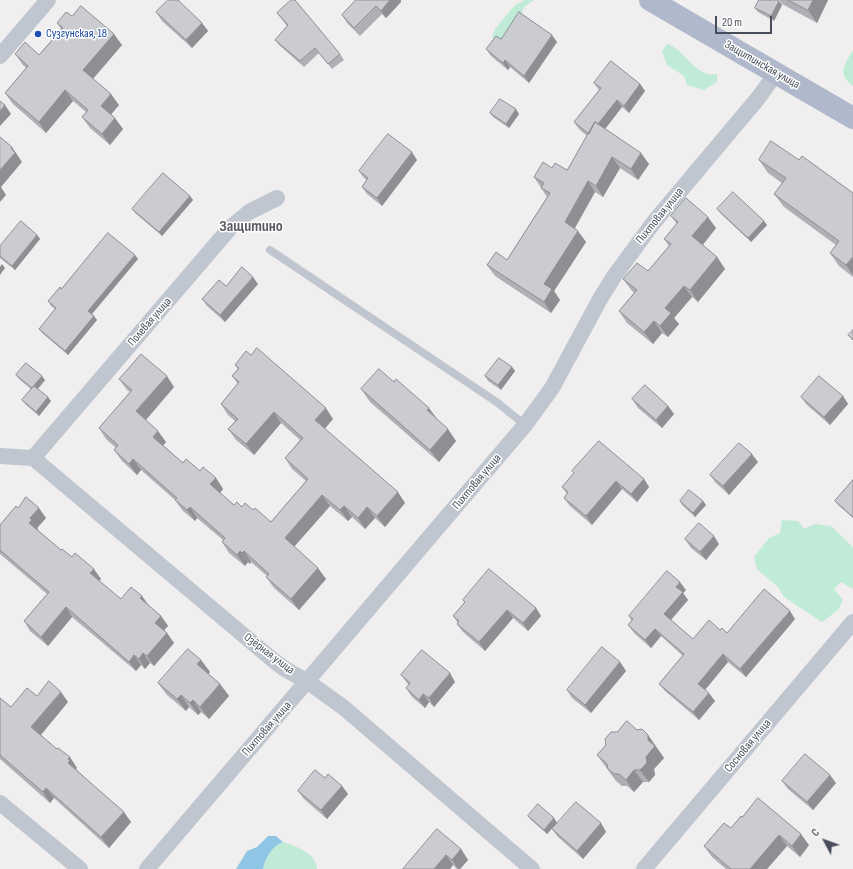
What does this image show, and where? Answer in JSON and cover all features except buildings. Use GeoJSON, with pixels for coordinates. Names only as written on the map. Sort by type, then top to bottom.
{"type":"FeatureCollection","features":[{"type":"Feature","properties":{"kind":"main road","name":"Защитинская улица"},"geometry":{"type":"LineString","coordinates":[[650,0],[853,118]]}},
{"type":"Feature","properties":{"kind":"street"},"geometry":{"type":"LineString","coordinates":[[0,56],[48,0]]}},
{"type":"Feature","properties":{"kind":"street","name":"Пихтовая улица"},"geometry":{"type":"LineString","coordinates":[[147,869],[308,682],[525,425],[552,388],[600,299],[619,269],[654,222],[754,103],[776,73]]}},
{"type":"Feature","properties":{"kind":"street","name":"Полевая улица"},"geometry":{"type":"LineString","coordinates":[[33,458],[230,228],[249,212],[277,198]]}},
{"type":"Feature","properties":{"kind":"street"},"geometry":{"type":"LineString","coordinates":[[0,456],[33,458]]}},
{"type":"Feature","properties":{"kind":"street","name":"Озёрная улица"},"geometry":{"type":"LineString","coordinates":[[33,458],[273,660],[285,669],[308,682],[343,707],[532,869]]}},
{"type":"Feature","properties":{"kind":"street","name":"Сосновая улица"},"geometry":{"type":"LineString","coordinates":[[644,869],[853,622]]}},
{"type":"Feature","properties":{"kind":"street"},"geometry":{"type":"LineString","coordinates":[[0,803],[80,869]]}},
{"type":"Feature","properties":{"kind":"lane"},"geometry":{"type":"LineString","coordinates":[[270,250],[498,403],[525,425]]}},
{"type":"Feature","properties":{"kind":"green space"},"geometry":{"type":"Polygon","coordinates":[[[523,0],[534,0],[524,7],[520,18],[507,36],[495,41],[492,37],[495,29],[515,5],[524,1],[523,0]]]}},
{"type":"Feature","properties":{"kind":"green space"},"geometry":{"type":"Polygon","coordinates":[[[667,44],[673,46],[700,70],[708,74],[717,74],[717,82],[704,90],[687,85],[684,76],[667,65],[662,51],[667,44]]]}},
{"type":"Feature","properties":{"kind":"green space"},"geometry":{"type":"Polygon","coordinates":[[[853,50],[853,86],[845,77],[844,69],[853,50]]]}},
{"type":"Feature","properties":{"kind":"green space"},"geometry":{"type":"Polygon","coordinates":[[[782,520],[798,521],[804,529],[815,524],[831,526],[853,547],[853,589],[841,582],[834,589],[843,600],[838,610],[822,622],[784,597],[778,587],[757,569],[754,557],[769,538],[780,533],[782,520]]]}},
{"type":"Feature","properties":{"kind":"green space"},"geometry":{"type":"Polygon","coordinates":[[[283,842],[299,848],[309,854],[316,863],[317,869],[263,869],[265,861],[270,853],[276,846],[283,842]]]}},
{"type":"Feature","properties":{"kind":"water"},"geometry":{"type":"Polygon","coordinates":[[[268,836],[276,836],[283,842],[276,846],[270,853],[265,861],[263,869],[236,869],[247,851],[257,847],[268,836]]]}},
{"type":"Feature","properties":{"kind":"place","name":"Сузгунская, 18"},"geometry":{"type":"Point","coordinates":[38,34]}},
{"type":"Feature","properties":{"kind":"district","name":"Защитино"},"geometry":{"type":"Point","coordinates":[251,227]}}]}
